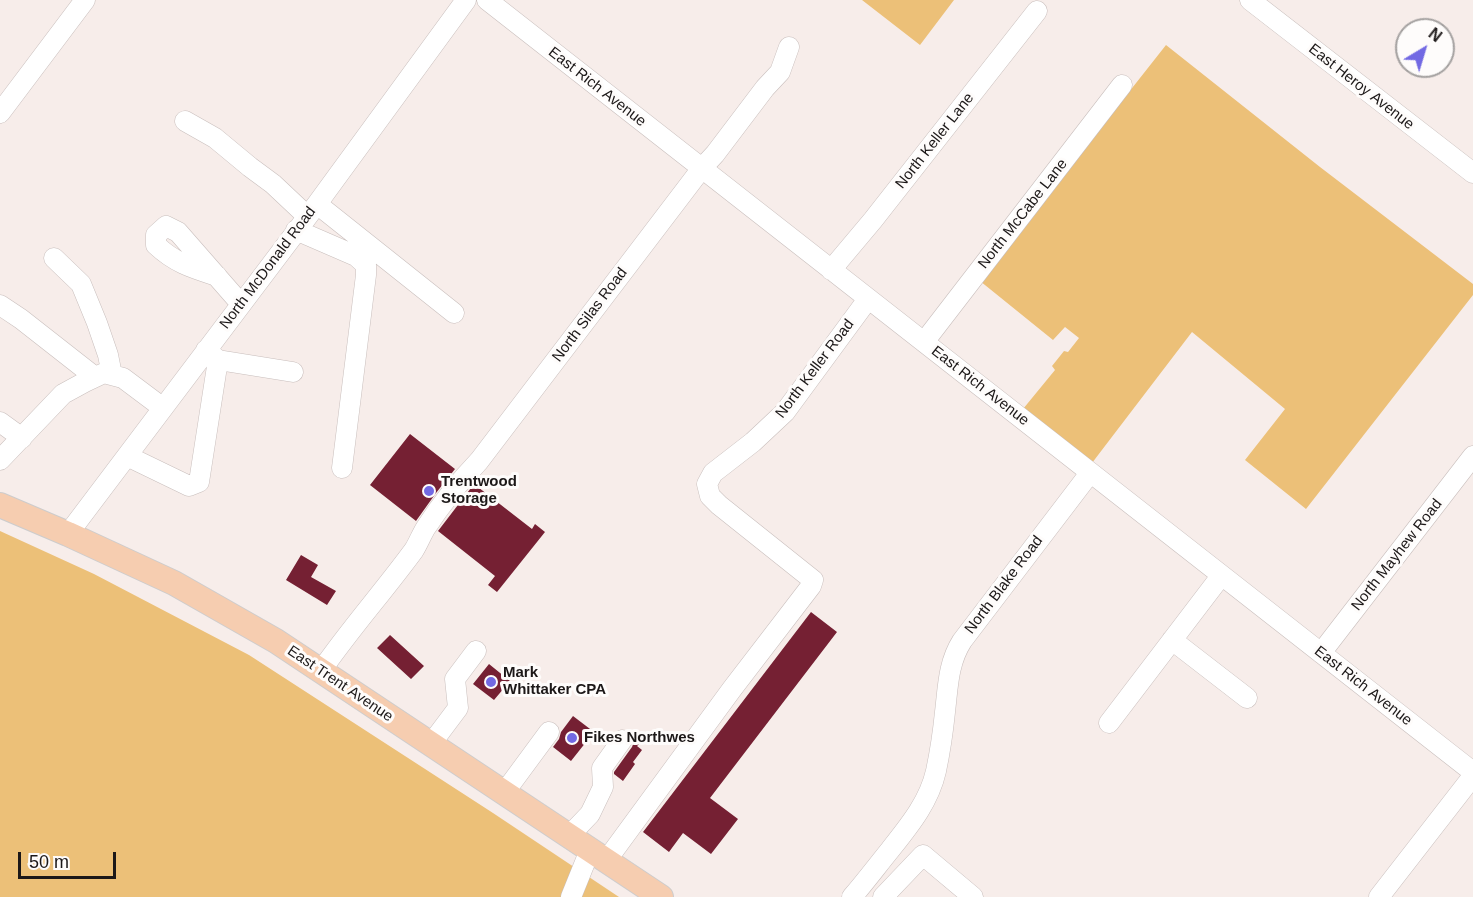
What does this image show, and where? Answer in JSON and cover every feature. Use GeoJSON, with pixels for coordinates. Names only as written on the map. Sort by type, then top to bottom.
{"type":"FeatureCollection","features":[{"type":"Feature","properties":{"kind":"main road","name":"East Trent Avenue"},"geometry":{"type":"LineString","coordinates":[[0,505],[174,583],[276,641],[661,897]]}},
{"type":"Feature","properties":{"kind":"street"},"geometry":{"type":"LineString","coordinates":[[0,113],[86,0]]}},
{"type":"Feature","properties":{"kind":"street","name":"North McDonald Road"},"geometry":{"type":"LineString","coordinates":[[68,534],[163,408],[212,355],[241,304],[466,0]]}},
{"type":"Feature","properties":{"kind":"street","name":"East Rich Avenue"},"geometry":{"type":"LineString","coordinates":[[487,0],[1473,774]]}},
{"type":"Feature","properties":{"kind":"street","name":"East Heroy Avenue"},"geometry":{"type":"LineString","coordinates":[[1250,0],[1473,173]]}},
{"type":"Feature","properties":{"kind":"street","name":"North Keller Lane"},"geometry":{"type":"LineString","coordinates":[[831,270],[873,220],[1037,10]]}},
{"type":"Feature","properties":{"kind":"street","name":"North Silas Road"},"geometry":{"type":"LineString","coordinates":[[321,671],[416,548],[427,526],[465,476],[479,461],[702,168],[780,72],[789,47]]}},
{"type":"Feature","properties":{"kind":"street","name":"North McCabe Lane"},"geometry":{"type":"LineString","coordinates":[[924,342],[1122,85]]}},
{"type":"Feature","properties":{"kind":"street"},"geometry":{"type":"LineString","coordinates":[[185,121],[215,138],[273,184],[307,216],[366,265],[342,468]]}},
{"type":"Feature","properties":{"kind":"street"},"geometry":{"type":"LineString","coordinates":[[307,216],[454,313]]}},
{"type":"Feature","properties":{"kind":"street"},"geometry":{"type":"LineString","coordinates":[[54,258],[81,284],[108,355],[104,376]]}},
{"type":"Feature","properties":{"kind":"street"},"geometry":{"type":"LineString","coordinates":[[217,276],[241,304]]}},
{"type":"Feature","properties":{"kind":"street","name":"North Keller Road"},"geometry":{"type":"LineString","coordinates":[[598,855],[732,689],[800,601],[813,580],[719,506],[710,496],[707,484],[713,473],[785,412],[868,299]]}},
{"type":"Feature","properties":{"kind":"street"},"geometry":{"type":"LineString","coordinates":[[0,305],[104,376],[123,378],[163,408]]}},
{"type":"Feature","properties":{"kind":"street"},"geometry":{"type":"LineString","coordinates":[[127,456],[189,486],[199,482],[210,404],[212,355],[293,372]]}},
{"type":"Feature","properties":{"kind":"street"},"geometry":{"type":"LineString","coordinates":[[0,460],[63,394],[104,376]]}},
{"type":"Feature","properties":{"kind":"street"},"geometry":{"type":"LineString","coordinates":[[0,422],[22,438]]}},
{"type":"Feature","properties":{"kind":"street","name":"North Mayhew Road"},"geometry":{"type":"LineString","coordinates":[[1321,653],[1473,456]]}},
{"type":"Feature","properties":{"kind":"street","name":"North Blake Road"},"geometry":{"type":"LineString","coordinates":[[852,897],[923,805],[935,774],[955,652],[1090,473]]}},
{"type":"Feature","properties":{"kind":"street"},"geometry":{"type":"LineString","coordinates":[[1109,723],[1221,576]]}},
{"type":"Feature","properties":{"kind":"street"},"geometry":{"type":"LineString","coordinates":[[1172,640],[1247,698]]}},
{"type":"Feature","properties":{"kind":"street"},"geometry":{"type":"LineString","coordinates":[[431,744],[458,708],[455,679],[476,651]]}},
{"type":"Feature","properties":{"kind":"street"},"geometry":{"type":"LineString","coordinates":[[504,793],[549,732]]}},
{"type":"Feature","properties":{"kind":"street"},"geometry":{"type":"LineString","coordinates":[[569,836],[590,814],[603,787],[602,768],[622,740]]}},
{"type":"Feature","properties":{"kind":"street"},"geometry":{"type":"LineString","coordinates":[[1379,897],[1473,774]]}},
{"type":"Feature","properties":{"kind":"street"},"geometry":{"type":"LineString","coordinates":[[571,897],[598,855]]}},
{"type":"Feature","properties":{"kind":"street"},"geometry":{"type":"LineString","coordinates":[[883,897],[923,855],[973,897]]}},
{"type":"Feature","properties":{"kind":"shaded area"},"geometry":{"type":"Polygon","coordinates":[[[862,0],[954,0],[920,45],[862,0]]]}},
{"type":"Feature","properties":{"kind":"shaded area"},"geometry":{"type":"Polygon","coordinates":[[[1166,45],[1473,284],[1473,295],[1306,509],[1245,460],[1285,409],[1192,332],[1092,463],[1023,409],[1055,370],[1052,366],[1079,338],[1065,327],[1053,340],[980,281],[1166,45]]]}},
{"type":"Feature","properties":{"kind":"shaded area"},"geometry":{"type":"Polygon","coordinates":[[[0,531],[94,574],[249,655],[619,897],[0,897],[0,531]]]}},
{"type":"Feature","properties":{"kind":"building"},"geometry":{"type":"Polygon","coordinates":[[[410,434],[455,469],[416,521],[370,485],[410,434]]]}},
{"type":"Feature","properties":{"kind":"building"},"geometry":{"type":"Polygon","coordinates":[[[474,484],[532,529],[535,524],[545,532],[497,592],[488,585],[495,576],[438,531],[474,484]]]}},
{"type":"Feature","properties":{"kind":"building"},"geometry":{"type":"Polygon","coordinates":[[[301,555],[318,565],[311,577],[336,591],[327,605],[286,580],[301,555]]]}},
{"type":"Feature","properties":{"kind":"building"},"geometry":{"type":"Polygon","coordinates":[[[811,612],[837,632],[710,798],[738,819],[711,854],[683,833],[669,852],[643,832],[811,612]]]}},
{"type":"Feature","properties":{"kind":"building"},"geometry":{"type":"Polygon","coordinates":[[[390,635],[424,666],[411,679],[377,648],[390,635]]]}},
{"type":"Feature","properties":{"kind":"building","name":"Mark Whittaker CPA"},"geometry":{"type":"Polygon","coordinates":[[[489,664],[510,681],[494,700],[473,684],[489,664]]]}},
{"type":"Feature","properties":{"kind":"building","name":"Fikes Northwes"},"geometry":{"type":"Polygon","coordinates":[[[573,716],[594,732],[571,761],[553,747],[573,716]]]}},
{"type":"Feature","properties":{"kind":"building"},"geometry":{"type":"Polygon","coordinates":[[[633,738],[640,743],[637,746],[642,750],[623,781],[614,772],[632,747],[633,738]]]}},
{"type":"Feature","properties":{"kind":"place","name":"Trentwood Storage"},"geometry":{"type":"Point","coordinates":[429,491]}},
{"type":"Feature","properties":{"kind":"place","name":"Mark Whittaker CPA"},"geometry":{"type":"Point","coordinates":[491,682]}},
{"type":"Feature","properties":{"kind":"place","name":"Fikes Northwes"},"geometry":{"type":"Point","coordinates":[572,738]}}]}
